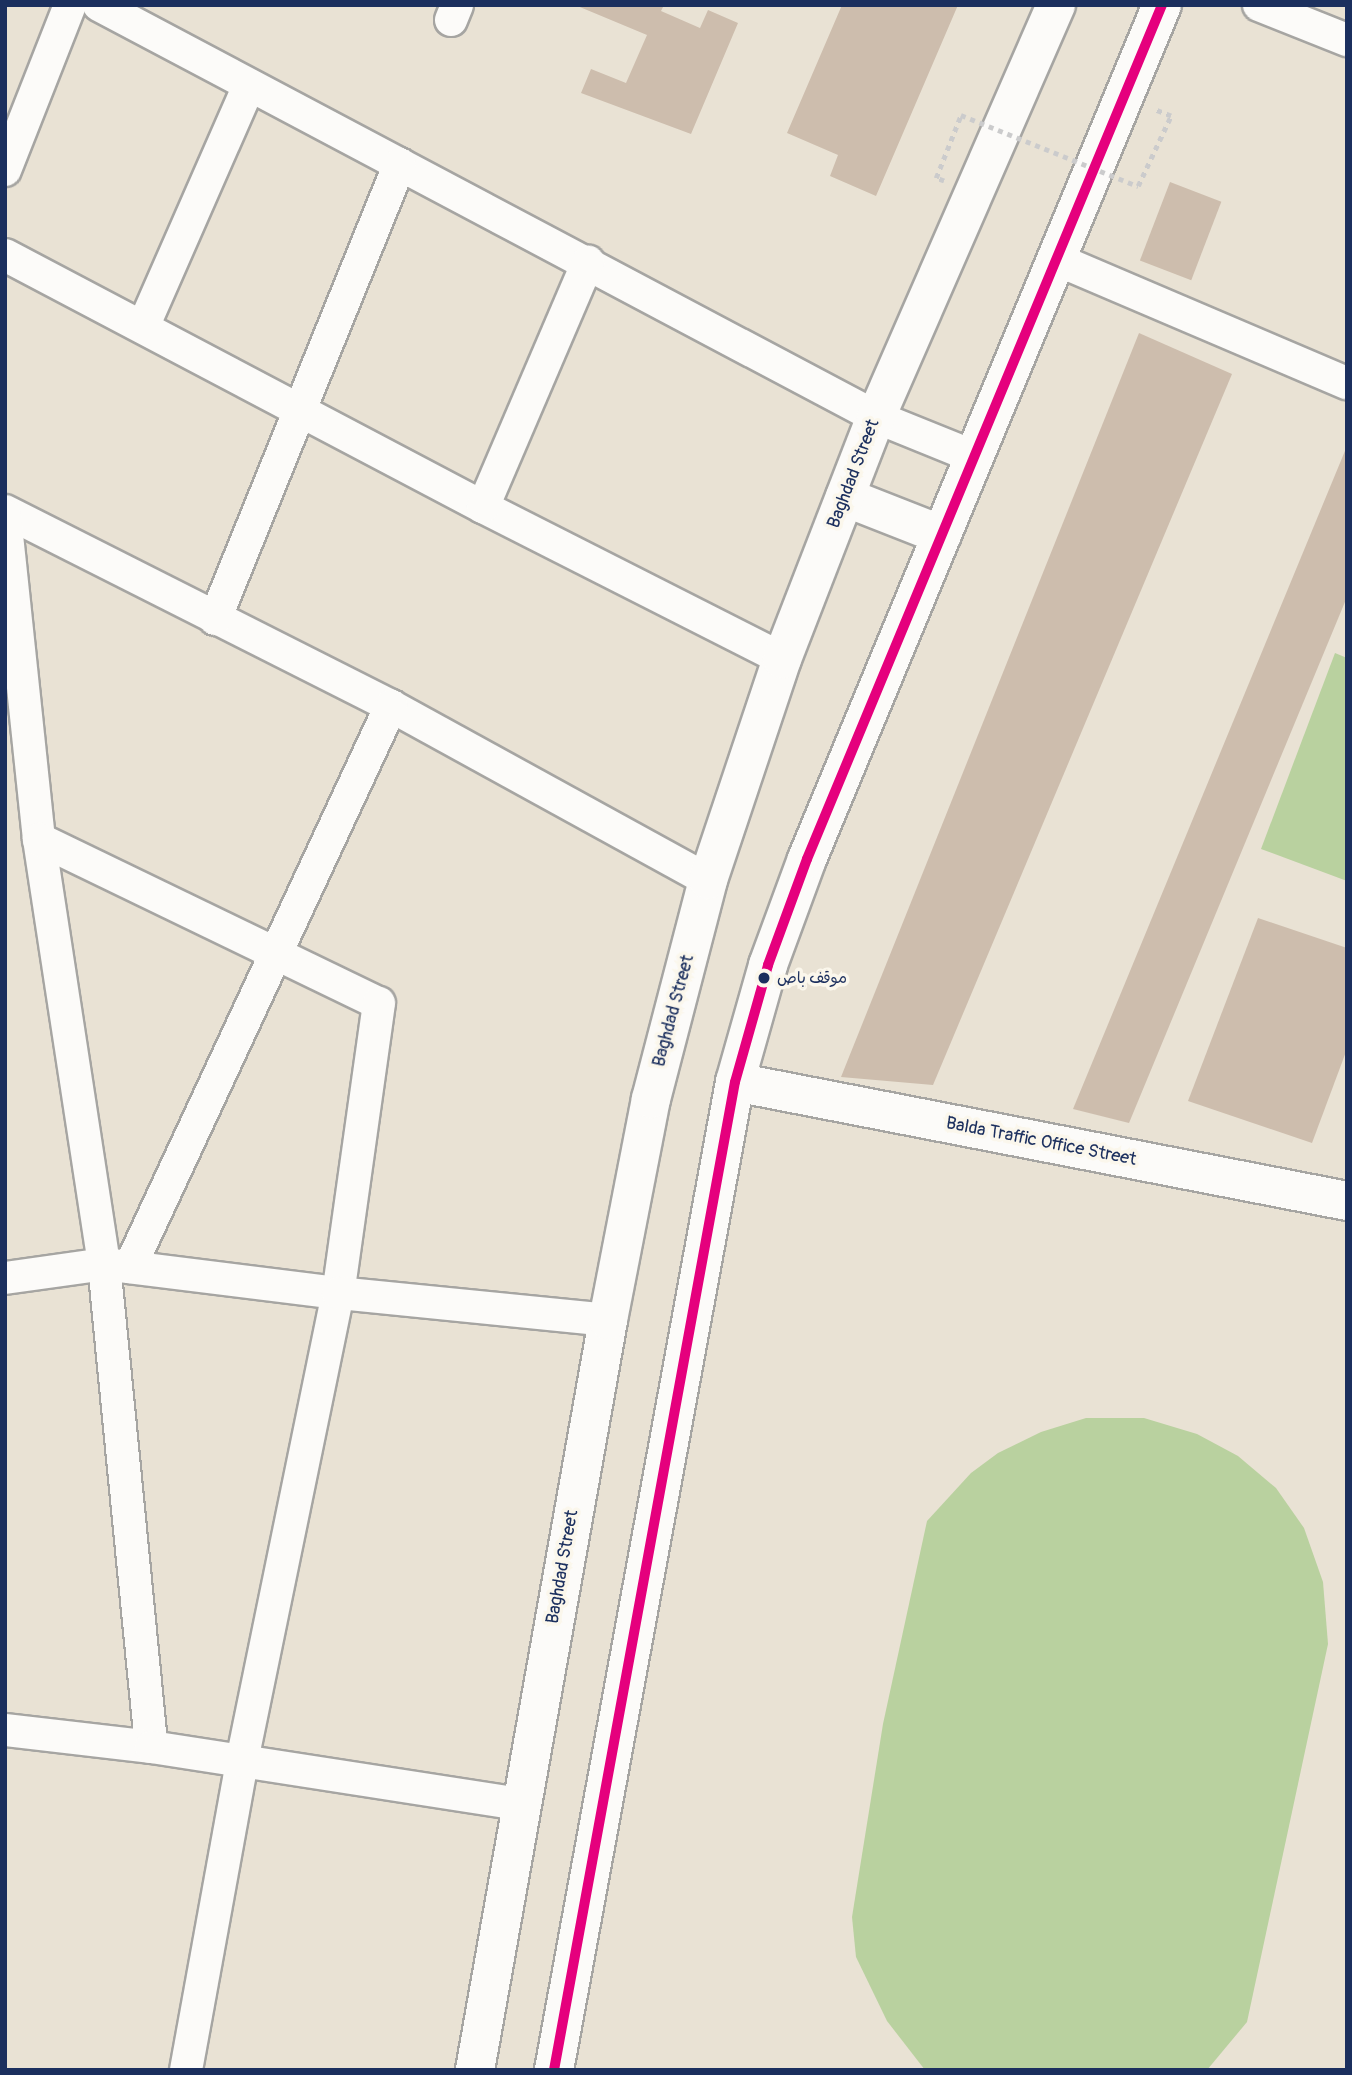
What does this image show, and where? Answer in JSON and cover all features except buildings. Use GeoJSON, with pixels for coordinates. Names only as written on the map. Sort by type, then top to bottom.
{"type":"FeatureCollection","features":[{"type":"Feature","properties":{"kind":"main road","name":"Baghdad Street"},"geometry":{"type":"LineString","coordinates":[[475,2070],[520,1804],[651,1099],[708,880],[782,659],[876,416],[1056,5]]}},
{"type":"Feature","properties":{"kind":"main road"},"geometry":{"type":"LineString","coordinates":[[554,2070],[735,1082],[768,965],[807,859],[1162,5]]}},
{"type":"Feature","properties":{"kind":"main road"},"geometry":{"type":"LineString","coordinates":[[845,497],[942,535]]}},
{"type":"Feature","properties":{"kind":"main road","name":"Balda Traffic Office Street"},"geometry":{"type":"LineString","coordinates":[[735,1082],[1347,1201]]}},
{"type":"Feature","properties":{"kind":"street"},"geometry":{"type":"LineString","coordinates":[[5,170],[70,5]]}},
{"type":"Feature","properties":{"kind":"street"},"geometry":{"type":"LineString","coordinates":[[99,5],[876,416],[975,457]]}},
{"type":"Feature","properties":{"kind":"street"},"geometry":{"type":"LineString","coordinates":[[1259,5],[1347,40]]}},
{"type":"Feature","properties":{"kind":"street"},"geometry":{"type":"LineString","coordinates":[[144,327],[249,85]]}},
{"type":"Feature","properties":{"kind":"street"},"geometry":{"type":"LineString","coordinates":[[215,619],[298,409],[400,164]]}},
{"type":"Feature","properties":{"kind":"street"},"geometry":{"type":"LineString","coordinates":[[5,255],[483,507],[782,659]]}},
{"type":"Feature","properties":{"kind":"street"},"geometry":{"type":"LineString","coordinates":[[1058,260],[1347,383]]}},
{"type":"Feature","properties":{"kind":"street"},"geometry":{"type":"LineString","coordinates":[[483,507],[588,262]]}},
{"type":"Feature","properties":{"kind":"street"},"geometry":{"type":"LineString","coordinates":[[5,511],[391,706],[708,880]]}},
{"type":"Feature","properties":{"kind":"street"},"geometry":{"type":"LineString","coordinates":[[5,516],[39,839],[117,1265],[151,1746]]}},
{"type":"Feature","properties":{"kind":"street"},"geometry":{"type":"LineString","coordinates":[[117,1265],[277,954],[391,706]]}},
{"type":"Feature","properties":{"kind":"street"},"geometry":{"type":"LineString","coordinates":[[39,839],[379,1003],[338,1293],[243,1762],[186,2070]]}},
{"type":"Feature","properties":{"kind":"street"},"geometry":{"type":"LineString","coordinates":[[5,1278],[117,1265],[338,1293],[608,1320]]}},
{"type":"Feature","properties":{"kind":"street"},"geometry":{"type":"LineString","coordinates":[[5,1730],[151,1746],[520,1804]]}},
{"type":"Feature","properties":{"kind":"path"},"geometry":{"type":"LineString","coordinates":[[936,178],[961,115],[1139,186],[1171,116]]}},
{"type":"Feature","properties":{"kind":"green space"},"geometry":{"type":"Polygon","coordinates":[[[1335,653],[1347,658],[1347,881],[1261,849],[1335,653]]]}},
{"type":"Feature","properties":{"kind":"green space"},"geometry":{"type":"Polygon","coordinates":[[[1086,1418],[1144,1418],[1197,1434],[1238,1456],[1276,1488],[1304,1528],[1323,1582],[1328,1644],[1247,2022],[1207,2070],[925,2070],[887,2021],[856,1957],[852,1917],[883,1724],[927,1521],[971,1473],[998,1453],[1041,1432],[1086,1418]]]}},
{"type":"Feature","properties":{"kind":"transit line"},"geometry":{"type":"LineString","coordinates":[[554,2070],[735,1082],[768,965],[807,859],[1162,5]]}},
{"type":"Feature","properties":{"kind":"place","name":"موقف باص"},"geometry":{"type":"Point","coordinates":[764,978]}}]}
